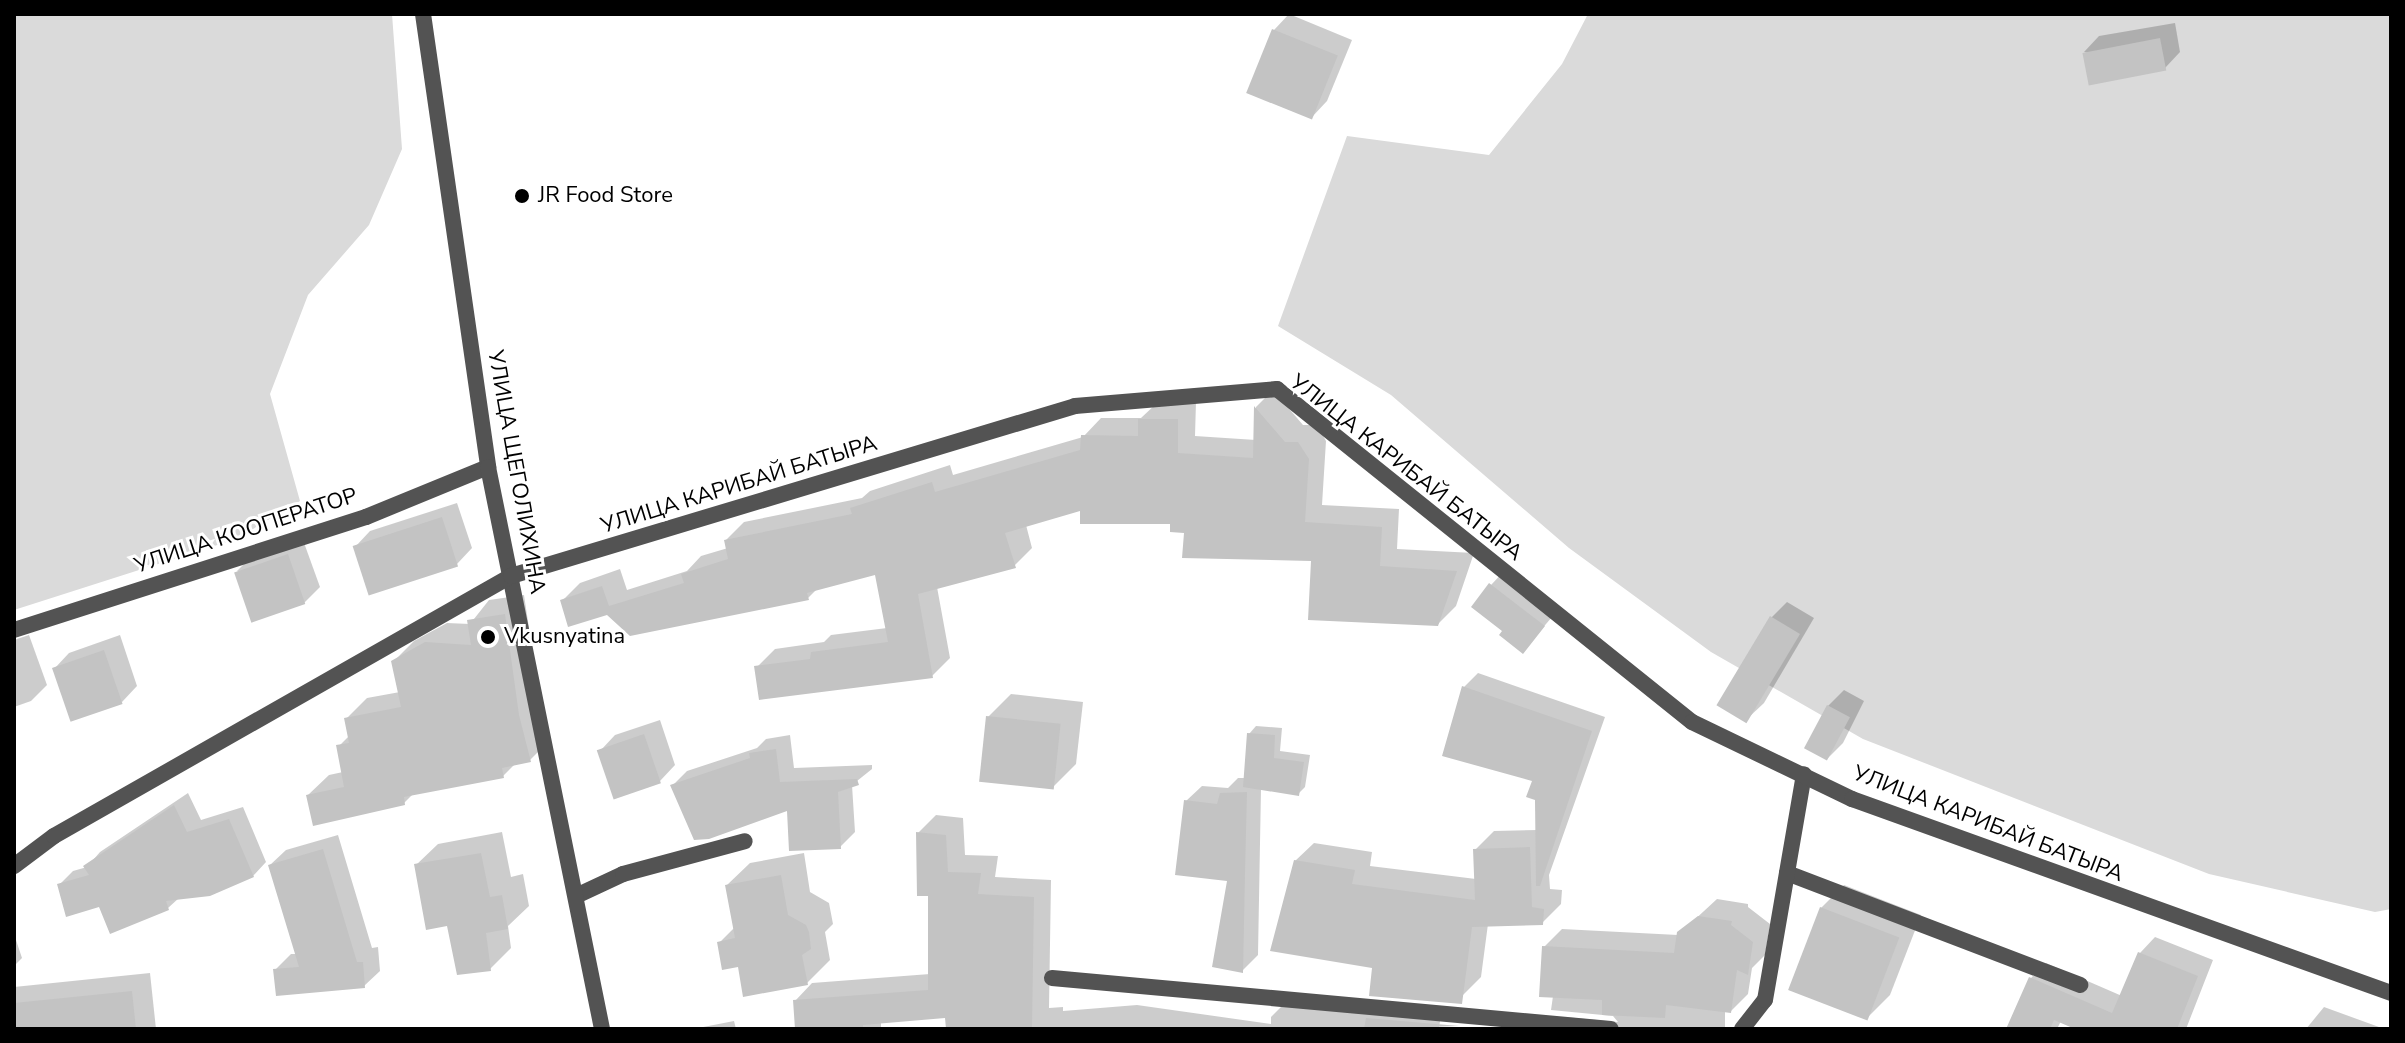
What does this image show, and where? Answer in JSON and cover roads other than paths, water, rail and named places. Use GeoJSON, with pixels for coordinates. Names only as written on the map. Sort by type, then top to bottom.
{"type":"FeatureCollection","features":[{"type":"Feature","properties":{"kind":"street","name":"УЛИЦА ЩЕГОЛИХИНА"},"geometry":{"type":"LineString","coordinates":[[423,14],[488,467],[602,1029]]}},
{"type":"Feature","properties":{"kind":"street","name":"УЛИЦА КАРИБАЙ БАТЫРА"},"geometry":{"type":"LineString","coordinates":[[14,866],[54,836],[511,576],[1075,406],[1277,389],[1692,722],[1867,805],[2391,993]]}},
{"type":"Feature","properties":{"kind":"street","name":"УЛИЦА КООПЕРАТОР"},"geometry":{"type":"LineString","coordinates":[[14,630],[366,517],[488,467]]}},
{"type":"Feature","properties":{"kind":"street"},"geometry":{"type":"LineString","coordinates":[[1744,1028],[1765,1000],[1804,774]]}},
{"type":"Feature","properties":{"kind":"street"},"geometry":{"type":"LineString","coordinates":[[576,896],[623,874],[745,841]]}},
{"type":"Feature","properties":{"kind":"street"},"geometry":{"type":"LineString","coordinates":[[1787,873],[2080,985]]}},
{"type":"Feature","properties":{"kind":"street"},"geometry":{"type":"LineString","coordinates":[[1052,978],[1611,1029]]}},
{"type":"Feature","properties":{"kind":"place","name":"JR Food Store"},"geometry":{"type":"Point","coordinates":[522,196]}},
{"type":"Feature","properties":{"kind":"place","name":"Vkusnyatina"},"geometry":{"type":"Point","coordinates":[488,637]}}]}
